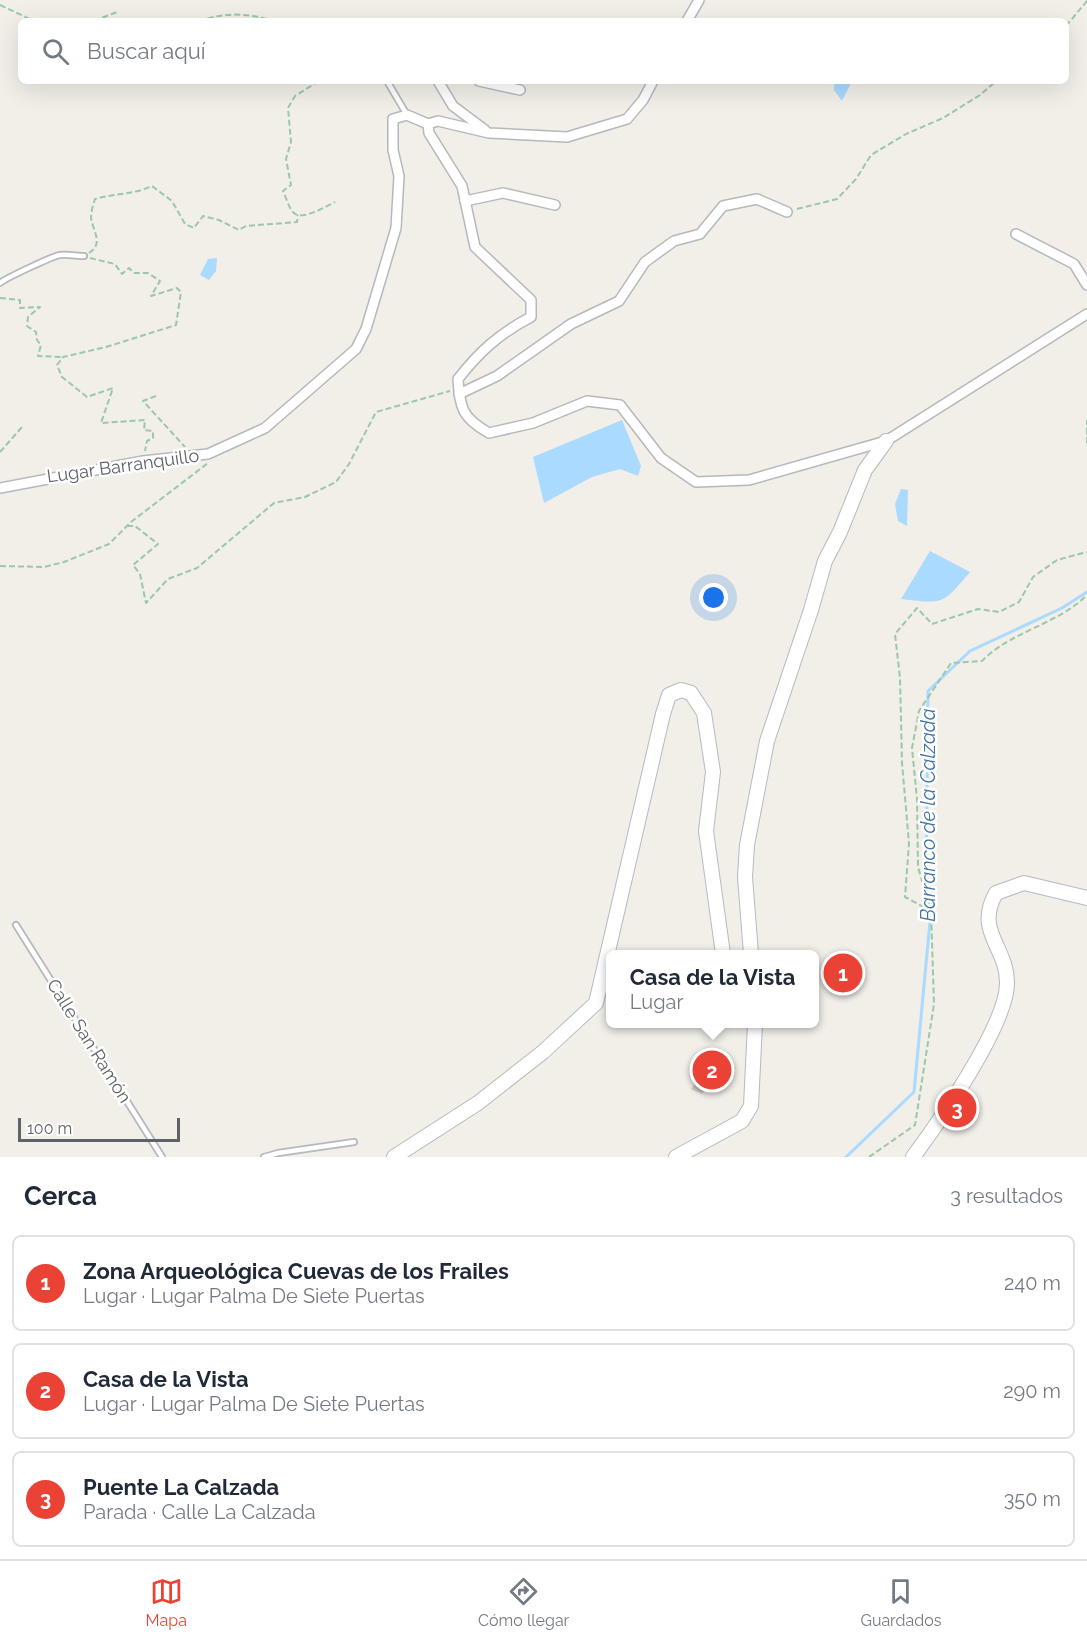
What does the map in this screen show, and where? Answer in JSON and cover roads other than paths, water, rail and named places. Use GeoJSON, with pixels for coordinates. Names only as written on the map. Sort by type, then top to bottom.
{"type":"FeatureCollection","features":[{"type":"Feature","properties":{"kind":"street"},"geometry":{"type":"LineString","coordinates":[[689,18],[699,0]]}},
{"type":"Feature","properties":{"kind":"street"},"geometry":{"type":"LineString","coordinates":[[440,84],[453,106],[489,133]]}},
{"type":"Feature","properties":{"kind":"street"},"geometry":{"type":"LineString","coordinates":[[493,84],[520,90]]}},
{"type":"Feature","properties":{"kind":"street"},"geometry":{"type":"LineString","coordinates":[[407,115],[428,124],[438,121],[489,133],[567,137],[627,119],[643,100],[651,84]]}},
{"type":"Feature","properties":{"kind":"street","name":"Lugar Barranquillo"},"geometry":{"type":"LineString","coordinates":[[0,488],[143,461],[208,454],[265,428],[356,349],[366,329],[396,228],[399,176],[393,150],[393,119],[407,115]]}},
{"type":"Feature","properties":{"kind":"street"},"geometry":{"type":"LineString","coordinates":[[428,124],[429,133],[462,186],[475,247],[531,300],[531,317],[506,330],[480,351],[458,379],[460,404],[470,423],[489,433],[533,423],[587,401],[620,405],[661,458],[696,482],[749,480],[886,441],[1087,314]]}},
{"type":"Feature","properties":{"kind":"street"},"geometry":{"type":"LineString","coordinates":[[465,201],[503,193],[555,205]]}},
{"type":"Feature","properties":{"kind":"street"},"geometry":{"type":"LineString","coordinates":[[459,391],[497,376],[571,324],[619,301],[645,262],[674,241],[700,234],[723,206],[757,199],[787,212]]}},
{"type":"Feature","properties":{"kind":"street"},"geometry":{"type":"LineString","coordinates":[[1016,234],[1074,264],[1087,285]]}},
{"type":"Feature","properties":{"kind":"street"},"geometry":{"type":"LineString","coordinates":[[751,950],[745,878],[747,845],[767,741],[812,610],[825,561],[840,532],[865,470],[886,441]]}},
{"type":"Feature","properties":{"kind":"street"},"geometry":{"type":"LineString","coordinates":[[608,950],[663,714],[669,695],[681,690],[691,693],[704,713],[712,772],[706,831],[722,950]]}},
{"type":"Feature","properties":{"kind":"street"},"geometry":{"type":"LineString","coordinates":[[913,1157],[941,1119],[977,1059],[1003,1006],[1007,985],[1006,969],[988,924],[988,908],[996,893],[1024,883],[1087,898]]}},
{"type":"Feature","properties":{"kind":"street"},"geometry":{"type":"LineString","coordinates":[[394,1157],[478,1103],[543,1052],[596,1003],[606,960]]}},
{"type":"Feature","properties":{"kind":"street"},"geometry":{"type":"LineString","coordinates":[[676,1157],[742,1121],[751,1106],[755,1028]]}},
{"type":"Feature","properties":{"kind":"lane"},"geometry":{"type":"LineString","coordinates":[[389,84],[407,115]]}},
{"type":"Feature","properties":{"kind":"lane"},"geometry":{"type":"LineString","coordinates":[[0,283],[9,275],[28,270],[58,255],[84,256]]}},
{"type":"Feature","properties":{"kind":"lane","name":"Calle San Ramón"},"geometry":{"type":"LineString","coordinates":[[16,925],[162,1157]]}},
{"type":"Feature","properties":{"kind":"lane"},"geometry":{"type":"LineString","coordinates":[[264,1157],[278,1152],[354,1142]]}},
{"type":"Feature","properties":{"kind":"water"},"geometry":{"type":"Polygon","coordinates":[[[834,84],[850,84],[842,101],[834,90],[834,84]]]}},
{"type":"Feature","properties":{"kind":"water"},"geometry":{"type":"Polygon","coordinates":[[[217,258],[216,271],[209,280],[200,275],[208,259],[217,258]]]}},
{"type":"Feature","properties":{"kind":"water"},"geometry":{"type":"Polygon","coordinates":[[[622,420],[641,466],[638,476],[620,469],[592,477],[544,503],[533,457],[622,420]]]}},
{"type":"Feature","properties":{"kind":"water"},"geometry":{"type":"Polygon","coordinates":[[[901,489],[908,490],[907,526],[898,521],[895,504],[901,489]]]}},
{"type":"Feature","properties":{"kind":"water"},"geometry":{"type":"Polygon","coordinates":[[[930,551],[970,572],[953,591],[941,600],[926,602],[901,599],[930,551]]]}},
{"type":"Feature","properties":{"kind":"waterway","name":"Barranco de la Calzada"},"geometry":{"type":"LineString","coordinates":[[846,1157],[914,1092],[931,911],[926,896],[928,691],[970,651],[1062,608],[1087,592]]}},
{"type":"Feature","properties":{"kind":"place","name":"Zona Arqueológica Cuevas de los Frailes"},"geometry":{"type":"Point","coordinates":[843,973]}},
{"type":"Feature","properties":{"kind":"place","name":"Casa de la Vista"},"geometry":{"type":"Point","coordinates":[712,1070]}},
{"type":"Feature","properties":{"kind":"place","name":"Puente La Calzada"},"geometry":{"type":"Point","coordinates":[957,1108]}}]}
